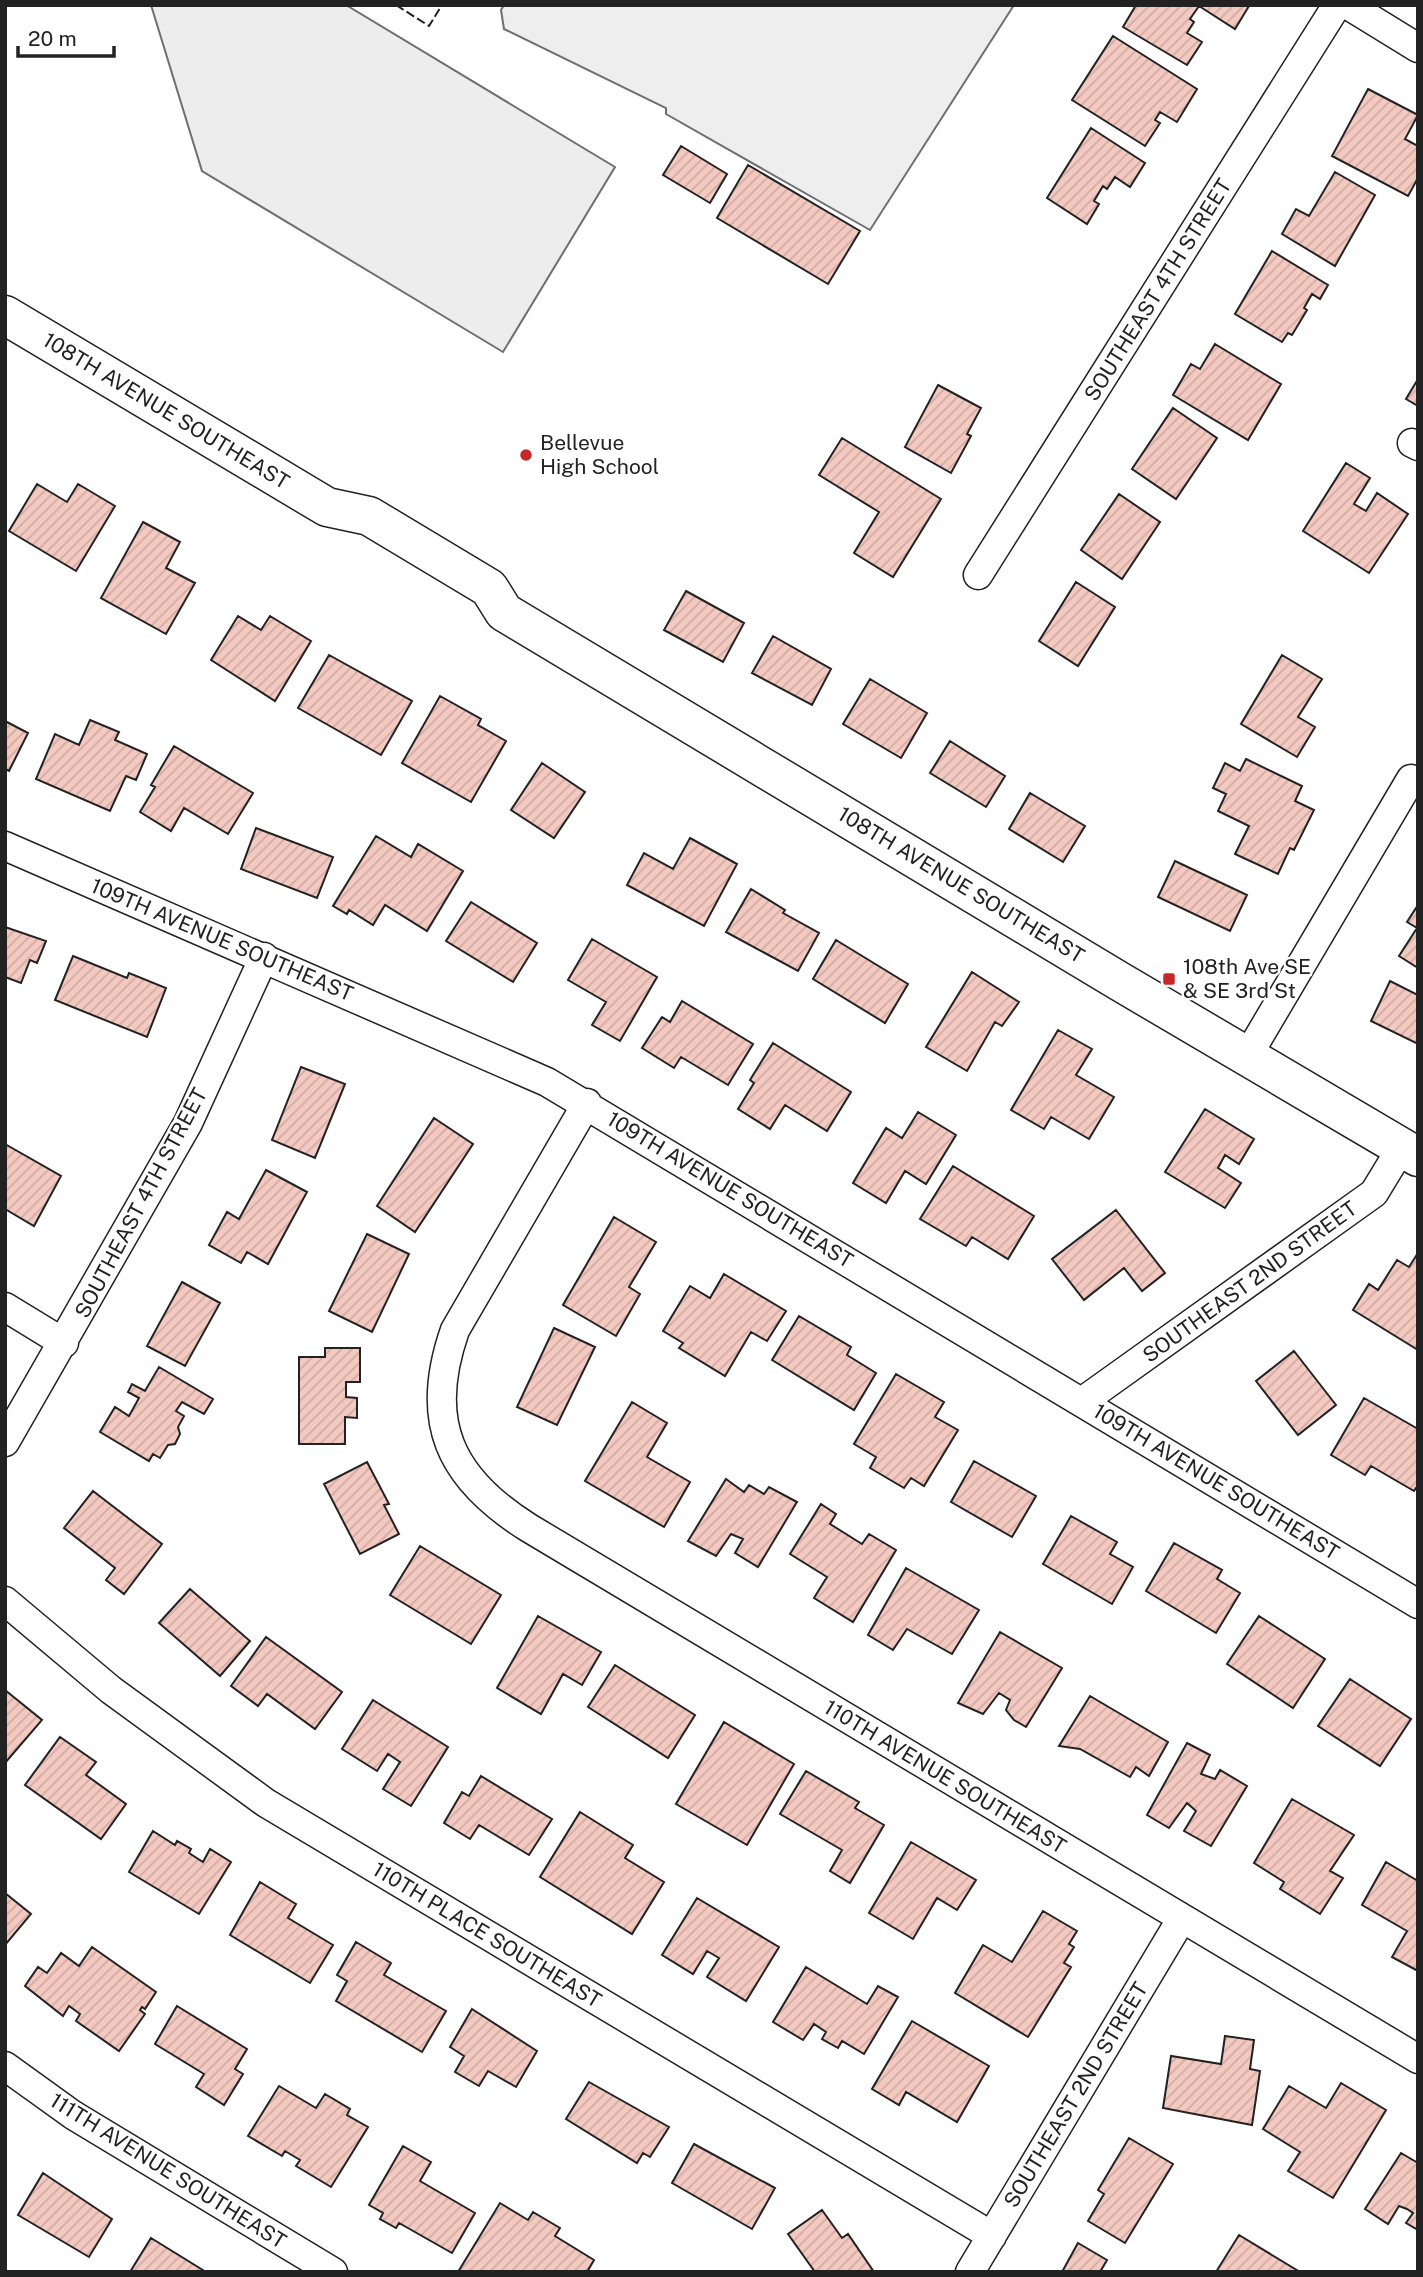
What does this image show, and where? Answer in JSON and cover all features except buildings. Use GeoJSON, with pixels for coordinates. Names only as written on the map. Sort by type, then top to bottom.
{"type":"FeatureCollection","features":[{"type":"Feature","properties":{"kind":"street","name":"SOUTHEAST 4TH STREET"},"geometry":{"type":"LineString","coordinates":[[978,575],[1337,5]]}},
{"type":"Feature","properties":{"kind":"street"},"geometry":{"type":"LineString","coordinates":[[1348,5],[1418,48]]}},
{"type":"Feature","properties":{"kind":"street","name":"108TH AVENUE SOUTHEAST"},"geometry":{"type":"LineString","coordinates":[[5,315],[327,507],[369,516],[489,588],[505,612],[1119,981],[1410,1152]]}},
{"type":"Feature","properties":{"kind":"street"},"geometry":{"type":"LineString","coordinates":[[1248,1055],[1411,779]]}},
{"type":"Feature","properties":{"kind":"street","name":"109TH AVENUE SOUTHEAST"},"geometry":{"type":"LineString","coordinates":[[5,846],[264,957],[547,1082],[587,1103],[1418,1604]]}},
{"type":"Feature","properties":{"kind":"street","name":"SOUTHEAST 4TH STREET"},"geometry":{"type":"LineString","coordinates":[[5,1442],[188,1123],[264,957]]}},
{"type":"Feature","properties":{"kind":"street","name":"110TH AVENUE SOUTHEAST"},"geometry":{"type":"LineString","coordinates":[[587,1103],[454,1330],[446,1354],[441,1374],[442,1412],[449,1444],[477,1489],[502,1511],[540,1536],[1418,2059]]}},
{"type":"Feature","properties":{"kind":"street","name":"SOUTHEAST 2ND STREET"},"geometry":{"type":"LineString","coordinates":[[1083,1401],[1374,1193],[1410,1152]]}},
{"type":"Feature","properties":{"kind":"street"},"geometry":{"type":"LineString","coordinates":[[5,1307],[64,1343]]}},
{"type":"Feature","properties":{"kind":"street","name":"110TH PLACE SOUTHEAST"},"geometry":{"type":"LineString","coordinates":[[5,1601],[111,1690],[265,1803],[992,2236]]}},
{"type":"Feature","properties":{"kind":"street","name":"SOUTHEAST 2ND STREET"},"geometry":{"type":"LineString","coordinates":[[970,2272],[1182,1918]]}},
{"type":"Feature","properties":{"kind":"street","name":"111TH AVENUE SOUTHEAST"},"geometry":{"type":"LineString","coordinates":[[5,2066],[72,2115],[332,2272]]}},
{"type":"Feature","properties":{"kind":"shaded area"},"geometry":{"type":"Polygon","coordinates":[[[151,5],[346,5],[615,167],[503,352],[202,171],[151,5]]]}},
{"type":"Feature","properties":{"kind":"shaded area"},"geometry":{"type":"Polygon","coordinates":[[[504,5],[1014,5],[870,230],[666,114],[666,108],[504,29],[501,10],[504,5]]]}},
{"type":"Feature","properties":{"kind":"fence"},"geometry":{"type":"LineString","coordinates":[[396,5],[429,26],[442,5]]}},
{"type":"Feature","properties":{"kind":"place","name":"Bellevue High School"},"geometry":{"type":"Point","coordinates":[526,455]}},
{"type":"Feature","properties":{"kind":"place","name":"108th Ave SE & SE 3rd St"},"geometry":{"type":"Point","coordinates":[1169,979]}}]}
